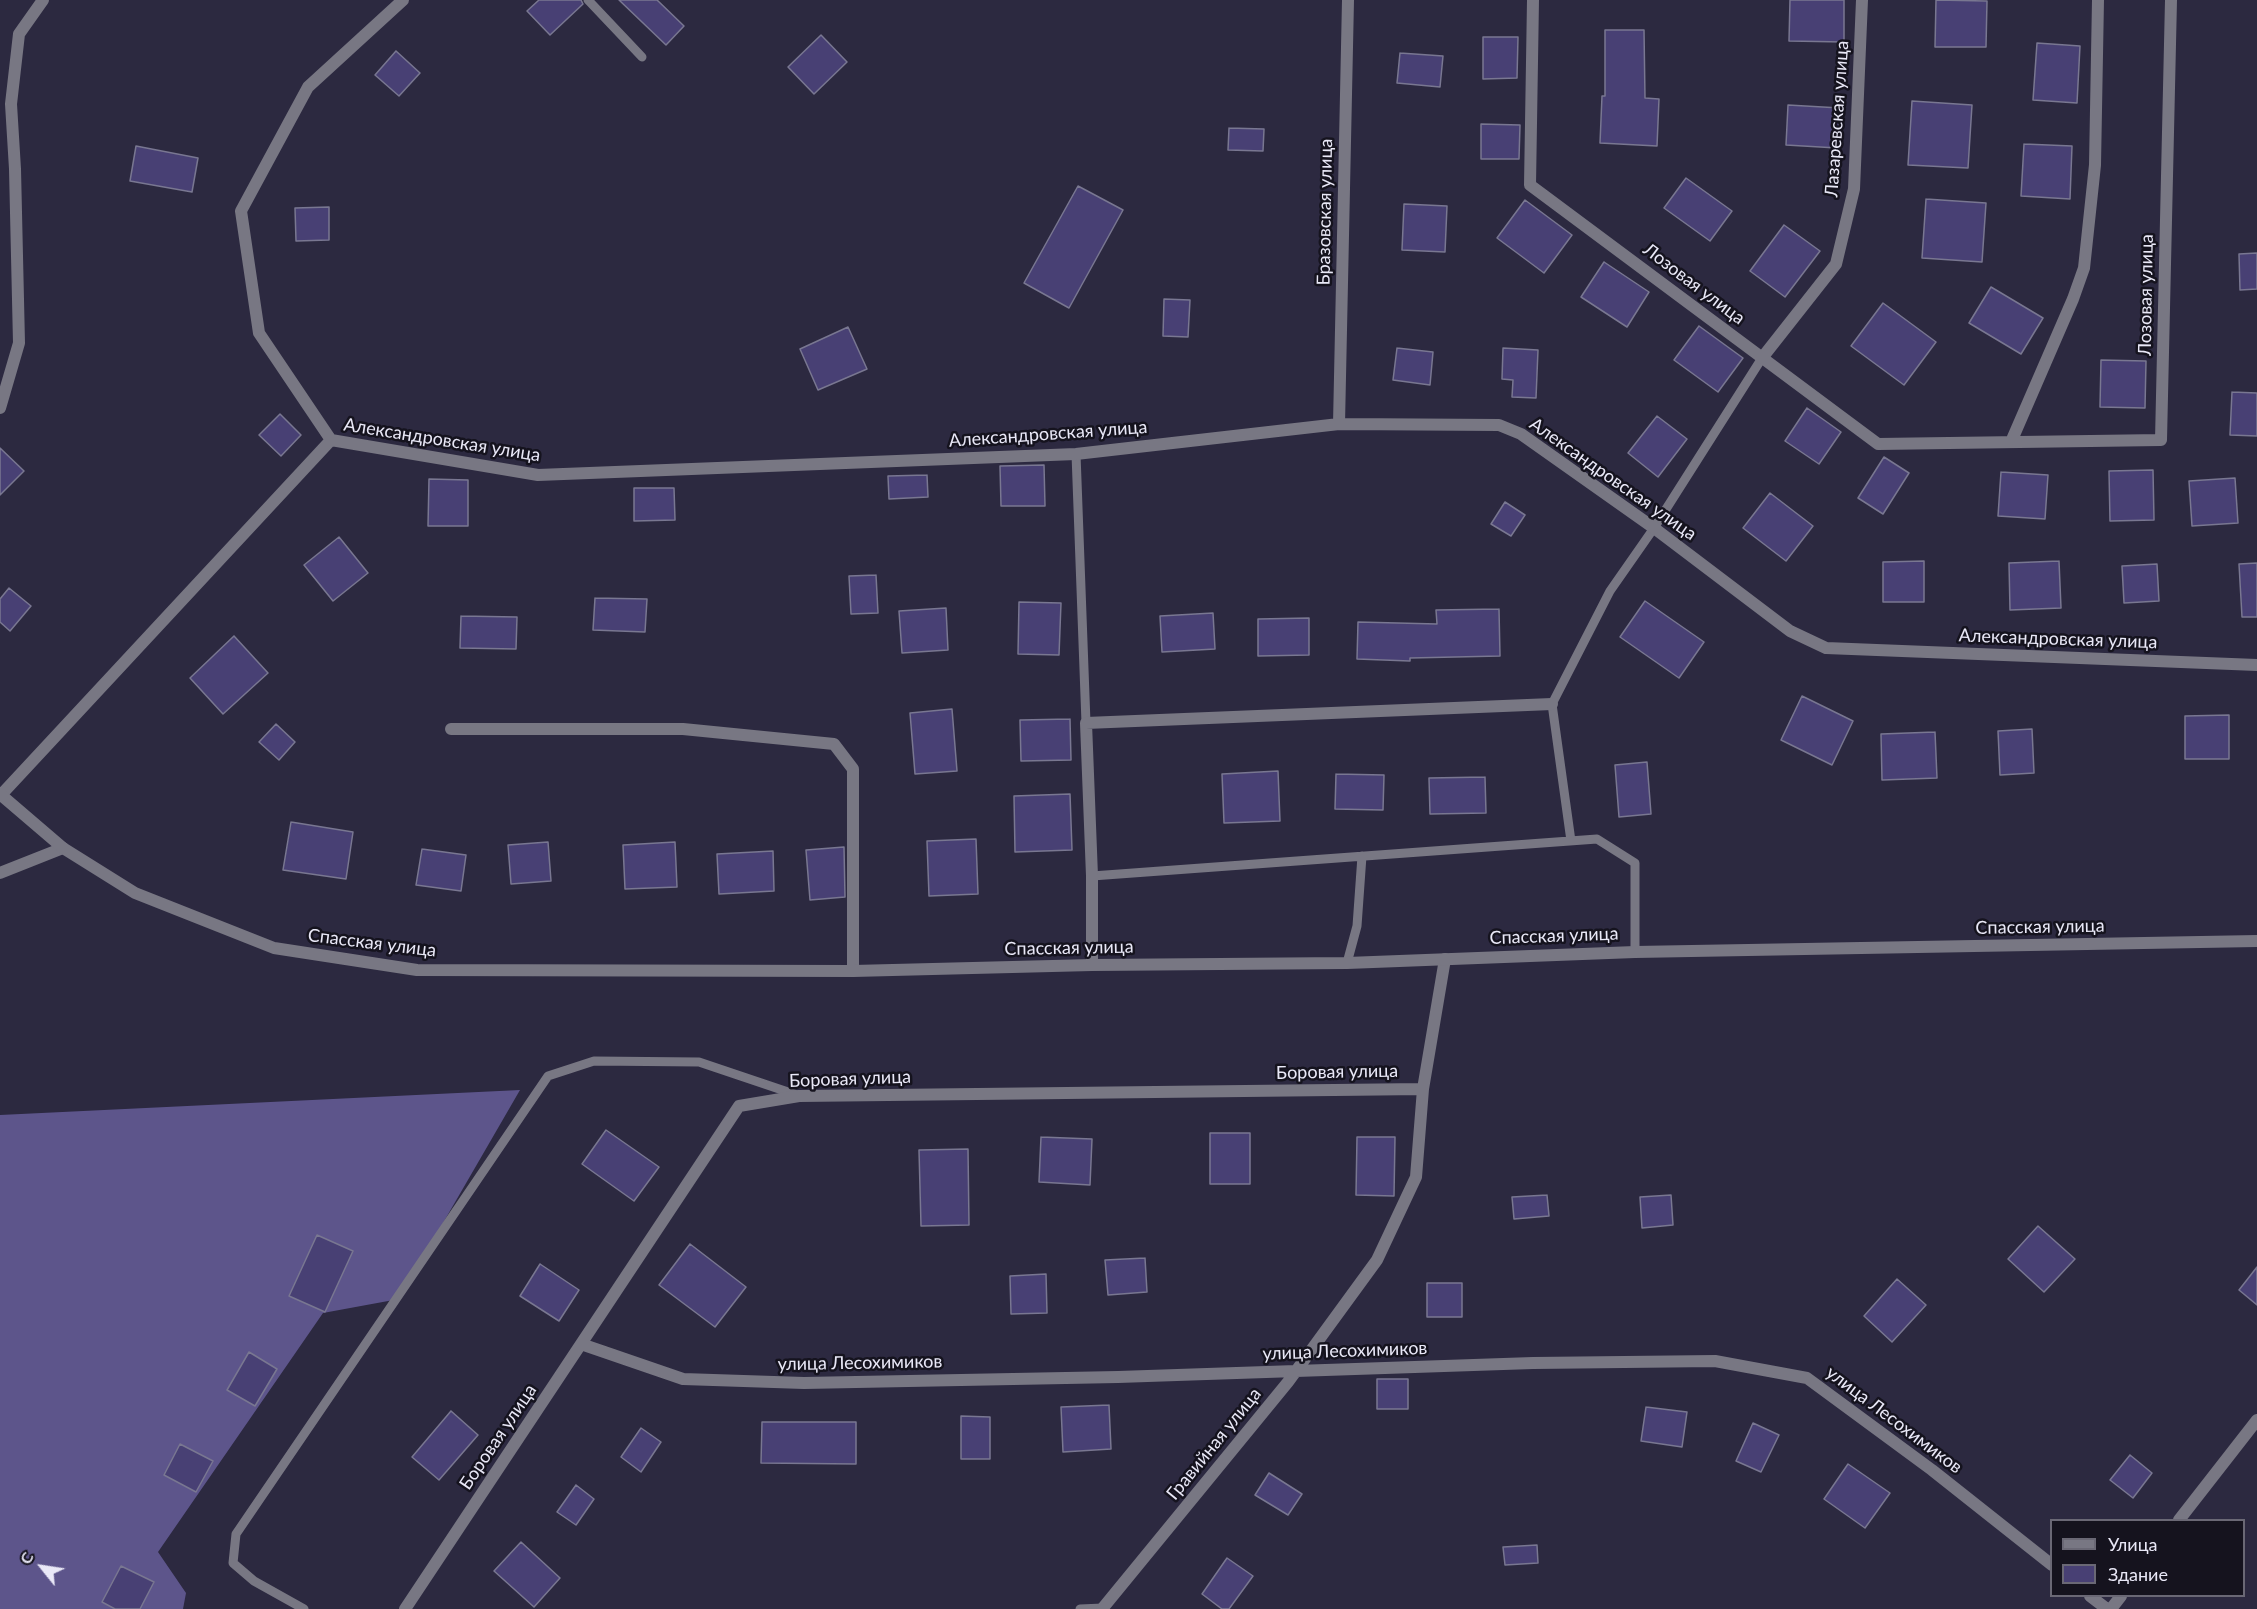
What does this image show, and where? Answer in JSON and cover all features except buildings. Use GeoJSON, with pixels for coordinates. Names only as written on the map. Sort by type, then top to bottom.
{"type":"FeatureCollection","features":[{"type":"Feature","properties":{"kind":"street"},"geometry":{"type":"LineString","coordinates":[[0,408],[19,343],[15,169],[11,104],[19,34],[43,0]]}},
{"type":"Feature","properties":{"kind":"street","name":"Александровская улица"},"geometry":{"type":"LineString","coordinates":[[403,0],[308,87],[241,211],[259,333],[331,440],[538,476],[1076,454],[1339,424],[1499,425],[1521,434],[1654,528],[1790,631],[1826,648],[2257,665]]}},
{"type":"Feature","properties":{"kind":"street","name":"Бразовская улица"},"geometry":{"type":"LineString","coordinates":[[1339,424],[1348,0]]}},
{"type":"Feature","properties":{"kind":"street","name":"Лозовая улица"},"geometry":{"type":"LineString","coordinates":[[1533,0],[1530,185],[1878,444],[2161,440],[2171,0]]}},
{"type":"Feature","properties":{"kind":"street","name":"Лазаревская улица"},"geometry":{"type":"LineString","coordinates":[[1762,358],[1836,264],[1854,189],[1862,0]]}},
{"type":"Feature","properties":{"kind":"street"},"geometry":{"type":"LineString","coordinates":[[2011,442],[2073,299],[2084,268],[2095,165],[2097,0]]}},
{"type":"Feature","properties":{"kind":"street","name":"Спасская улица"},"geometry":{"type":"LineString","coordinates":[[331,440],[0,795],[63,848],[135,893],[274,948],[406,968],[441,970],[853,971],[1092,965],[1347,963],[1635,952],[2257,941]]}},
{"type":"Feature","properties":{"kind":"street"},"geometry":{"type":"LineString","coordinates":[[1092,965],[1092,876],[1086,723],[1552,704]]}},
{"type":"Feature","properties":{"kind":"street"},"geometry":{"type":"LineString","coordinates":[[451,729],[683,729],[834,744],[853,769],[853,971]]}},
{"type":"Feature","properties":{"kind":"street"},"geometry":{"type":"LineString","coordinates":[[0,873],[63,848]]}},
{"type":"Feature","properties":{"kind":"street","name":"Гравийная улица"},"geometry":{"type":"LineString","coordinates":[[1103,1608],[1297,1371],[1377,1260],[1416,1177],[1423,1089],[1445,958]]}},
{"type":"Feature","properties":{"kind":"street","name":"Боровая улица"},"geometry":{"type":"LineString","coordinates":[[405,1609],[739,1106],[799,1096],[1423,1089]]}},
{"type":"Feature","properties":{"kind":"street","name":"улица Лесохимиков"},"geometry":{"type":"LineString","coordinates":[[581,1344],[683,1379],[815,1383],[1533,1363],[1715,1361],[1807,1378],[1932,1470],[2050,1563]]}},
{"type":"Feature","properties":{"kind":"street"},"geometry":{"type":"LineString","coordinates":[[2181,1519],[2257,1420]]}},
{"type":"Feature","properties":{"kind":"street"},"geometry":{"type":"LineString","coordinates":[[2091,1597],[2109,1609],[2120,1597]]}},
{"type":"Feature","properties":{"kind":"lane"},"geometry":{"type":"LineString","coordinates":[[588,0],[642,57]]}},
{"type":"Feature","properties":{"kind":"lane"},"geometry":{"type":"LineString","coordinates":[[1572,841],[1552,704],[1610,591],[1654,528],[1762,358]]}},
{"type":"Feature","properties":{"kind":"lane"},"geometry":{"type":"LineString","coordinates":[[1076,454],[1086,723]]}},
{"type":"Feature","properties":{"kind":"lane"},"geometry":{"type":"LineString","coordinates":[[1092,876],[1597,839],[1635,862],[1635,952]]}},
{"type":"Feature","properties":{"kind":"lane"},"geometry":{"type":"LineString","coordinates":[[1347,963],[1357,926],[1362,856]]}},
{"type":"Feature","properties":{"kind":"lane"},"geometry":{"type":"LineString","coordinates":[[304,1609],[254,1581],[233,1563],[236,1534],[548,1076],[594,1061],[699,1062],[799,1096]]}},
{"type":"Feature","properties":{"kind":"lane"},"geometry":{"type":"LineString","coordinates":[[1080,1609],[1103,1608]]}},
{"type":"Feature","properties":{"kind":"shaded area"},"geometry":{"type":"Polygon","coordinates":[[[520,1090],[399,1299],[323,1313],[158,1552],[186,1593],[183,1609],[0,1609],[0,1115],[520,1090]]]}}]}
